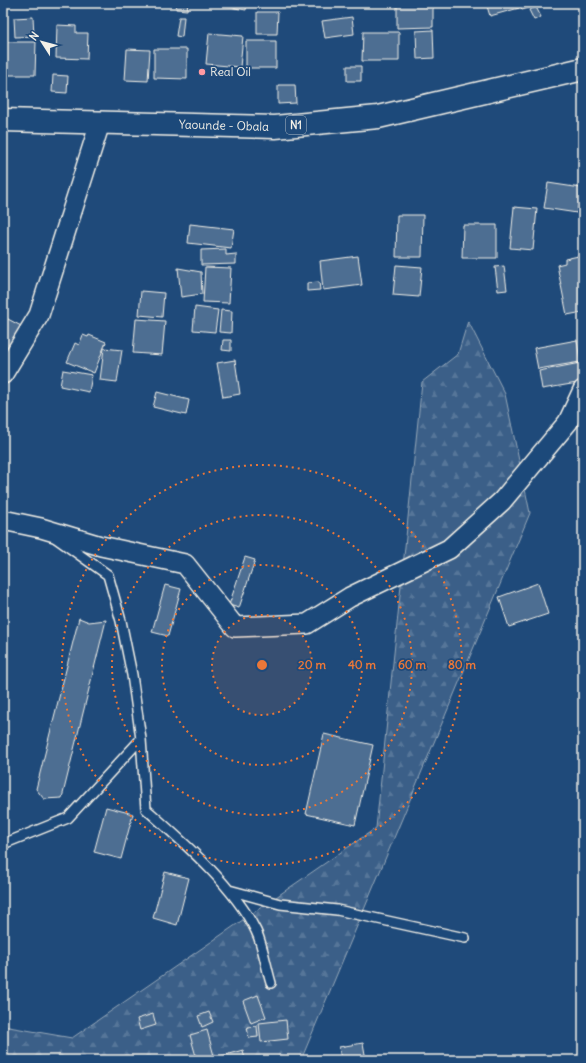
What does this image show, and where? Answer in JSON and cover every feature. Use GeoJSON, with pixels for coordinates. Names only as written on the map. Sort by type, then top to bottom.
{"type":"FeatureCollection","features":[{"type":"Feature","properties":{"kind":"highway","name":"Yaounde - Obala"},"geometry":{"type":"LineString","coordinates":[[3,120],[275,127],[378,117],[583,69]]}},
{"type":"Feature","properties":{"kind":"street"},"geometry":{"type":"LineString","coordinates":[[3,374],[39,315],[100,123]]}},
{"type":"Feature","properties":{"kind":"street"},"geometry":{"type":"LineString","coordinates":[[3,520],[41,528],[101,546],[185,564],[235,627],[307,624],[350,597],[449,549],[502,502],[568,422],[583,390]]}},
{"type":"Feature","properties":{"kind":"lane"},"geometry":{"type":"LineString","coordinates":[[41,528],[108,575],[125,644],[141,739],[146,809],[176,836],[229,890],[256,931],[272,983]]}},
{"type":"Feature","properties":{"kind":"lane"},"geometry":{"type":"LineString","coordinates":[[3,844],[68,818],[141,739]]}},
{"type":"Feature","properties":{"kind":"lane"},"geometry":{"type":"LineString","coordinates":[[229,890],[280,904],[337,910],[465,938]]}},
{"type":"Feature","properties":{"kind":"green space"},"geometry":{"type":"Polygon","coordinates":[[[468,321],[505,394],[530,513],[301,1060],[3,1060],[3,1026],[72,1038],[376,828],[422,382],[458,354],[468,321]]]}},
{"type":"Feature","properties":{"kind":"building"},"geometry":{"type":"Polygon","coordinates":[[[177,3],[188,3],[187,10],[176,9],[177,3]]]}},
{"type":"Feature","properties":{"kind":"building"},"geometry":{"type":"Polygon","coordinates":[[[207,3],[247,3],[246,10],[207,3]]]}},
{"type":"Feature","properties":{"kind":"building"},"geometry":{"type":"Polygon","coordinates":[[[397,3],[433,3],[433,27],[397,28],[397,3]]]}},
{"type":"Feature","properties":{"kind":"building"},"geometry":{"type":"Polygon","coordinates":[[[486,3],[518,3],[519,8],[490,16],[486,3]]]}},
{"type":"Feature","properties":{"kind":"building"},"geometry":{"type":"Polygon","coordinates":[[[521,3],[546,3],[522,10],[521,3]]]}},
{"type":"Feature","properties":{"kind":"building"},"geometry":{"type":"Polygon","coordinates":[[[536,7],[541,17],[534,20],[529,10],[536,7]]]}},
{"type":"Feature","properties":{"kind":"building"},"geometry":{"type":"Polygon","coordinates":[[[257,12],[278,12],[277,34],[257,34],[257,12]]]}},
{"type":"Feature","properties":{"kind":"building"},"geometry":{"type":"Polygon","coordinates":[[[33,17],[34,36],[15,37],[14,18],[33,17]]]}},
{"type":"Feature","properties":{"kind":"building"},"geometry":{"type":"Polygon","coordinates":[[[179,17],[184,17],[182,37],[176,36],[179,17]]]}},
{"type":"Feature","properties":{"kind":"building"},"geometry":{"type":"Polygon","coordinates":[[[352,17],[354,34],[325,38],[322,21],[352,17]]]}},
{"type":"Feature","properties":{"kind":"building"},"geometry":{"type":"Polygon","coordinates":[[[57,25],[76,26],[76,33],[88,33],[87,59],[56,58],[57,25]]]}},
{"type":"Feature","properties":{"kind":"building"},"geometry":{"type":"Polygon","coordinates":[[[433,30],[434,58],[417,59],[416,31],[433,30]]]}},
{"type":"Feature","properties":{"kind":"building"},"geometry":{"type":"Polygon","coordinates":[[[363,32],[399,32],[399,61],[362,61],[363,32]]]}},
{"type":"Feature","properties":{"kind":"building"},"geometry":{"type":"Polygon","coordinates":[[[209,33],[243,36],[240,67],[206,64],[209,33]]]}},
{"type":"Feature","properties":{"kind":"building"},"geometry":{"type":"Polygon","coordinates":[[[246,41],[276,41],[276,68],[246,68],[246,41]]]}},
{"type":"Feature","properties":{"kind":"building"},"geometry":{"type":"Polygon","coordinates":[[[3,42],[36,42],[35,75],[3,75],[3,42]]]}},
{"type":"Feature","properties":{"kind":"building"},"geometry":{"type":"Polygon","coordinates":[[[127,49],[150,50],[148,81],[125,80],[127,49]]]}},
{"type":"Feature","properties":{"kind":"building"},"geometry":{"type":"Polygon","coordinates":[[[154,49],[187,49],[187,79],[154,78],[154,49]]]}},
{"type":"Feature","properties":{"kind":"building"},"geometry":{"type":"Polygon","coordinates":[[[347,66],[361,66],[361,81],[347,81],[347,66]]]}},
{"type":"Feature","properties":{"kind":"building"},"geometry":{"type":"Polygon","coordinates":[[[53,75],[68,76],[67,93],[52,92],[53,75]]]}},
{"type":"Feature","properties":{"kind":"building"},"geometry":{"type":"Polygon","coordinates":[[[278,85],[295,85],[296,103],[278,104],[278,85]]]}},
{"type":"Feature","properties":{"kind":"building"},"geometry":{"type":"Polygon","coordinates":[[[548,183],[581,188],[577,213],[544,208],[548,183]]]}},
{"type":"Feature","properties":{"kind":"building"},"geometry":{"type":"Polygon","coordinates":[[[514,207],[537,209],[533,250],[510,248],[514,207]]]}},
{"type":"Feature","properties":{"kind":"building"},"geometry":{"type":"Polygon","coordinates":[[[397,215],[423,215],[422,257],[396,257],[397,215]]]}},
{"type":"Feature","properties":{"kind":"building"},"geometry":{"type":"Polygon","coordinates":[[[190,224],[234,229],[231,248],[188,243],[190,224]]]}},
{"type":"Feature","properties":{"kind":"building"},"geometry":{"type":"Polygon","coordinates":[[[463,225],[497,225],[497,258],[462,258],[463,225]]]}},
{"type":"Feature","properties":{"kind":"building"},"geometry":{"type":"Polygon","coordinates":[[[226,249],[226,255],[236,254],[236,264],[201,265],[201,250],[226,249]]]}},
{"type":"Feature","properties":{"kind":"building"},"geometry":{"type":"Polygon","coordinates":[[[583,255],[583,312],[567,315],[557,265],[565,263],[565,259],[583,255]]]}},
{"type":"Feature","properties":{"kind":"building"},"geometry":{"type":"Polygon","coordinates":[[[358,256],[362,285],[323,290],[320,261],[358,256]]]}},
{"type":"Feature","properties":{"kind":"building"},"geometry":{"type":"Polygon","coordinates":[[[396,265],[422,267],[419,297],[393,295],[396,265]]]}},
{"type":"Feature","properties":{"kind":"building"},"geometry":{"type":"Polygon","coordinates":[[[504,266],[507,290],[498,291],[495,267],[504,266]]]}},
{"type":"Feature","properties":{"kind":"building"},"geometry":{"type":"Polygon","coordinates":[[[205,267],[231,268],[229,303],[203,302],[205,267]]]}},
{"type":"Feature","properties":{"kind":"building"},"geometry":{"type":"Polygon","coordinates":[[[178,268],[201,272],[202,294],[181,297],[178,268]]]}},
{"type":"Feature","properties":{"kind":"building"},"geometry":{"type":"Polygon","coordinates":[[[319,282],[320,290],[307,291],[307,283],[319,282]]]}},
{"type":"Feature","properties":{"kind":"building"},"geometry":{"type":"Polygon","coordinates":[[[141,291],[164,293],[162,317],[139,315],[141,291]]]}},
{"type":"Feature","properties":{"kind":"building"},"geometry":{"type":"Polygon","coordinates":[[[195,307],[218,310],[215,332],[193,330],[195,307]]]}},
{"type":"Feature","properties":{"kind":"building"},"geometry":{"type":"Polygon","coordinates":[[[221,310],[232,311],[231,333],[219,332],[221,310]]]}},
{"type":"Feature","properties":{"kind":"building"},"geometry":{"type":"Polygon","coordinates":[[[6,318],[23,327],[3,357],[3,323],[6,318]]]}},
{"type":"Feature","properties":{"kind":"building"},"geometry":{"type":"Polygon","coordinates":[[[136,319],[165,321],[162,355],[133,353],[136,319]]]}},
{"type":"Feature","properties":{"kind":"building"},"geometry":{"type":"Polygon","coordinates":[[[83,335],[88,337],[89,335],[106,342],[94,373],[67,362],[75,343],[79,345],[83,335]]]}},
{"type":"Feature","properties":{"kind":"building"},"geometry":{"type":"Polygon","coordinates":[[[223,340],[231,340],[231,351],[222,350],[223,340]]]}},
{"type":"Feature","properties":{"kind":"building"},"geometry":{"type":"Polygon","coordinates":[[[577,340],[580,362],[538,369],[534,348],[577,340]]]}},
{"type":"Feature","properties":{"kind":"building"},"geometry":{"type":"Polygon","coordinates":[[[104,348],[122,350],[117,382],[100,380],[104,348]]]}},
{"type":"Feature","properties":{"kind":"building"},"geometry":{"type":"Polygon","coordinates":[[[235,360],[240,394],[223,397],[217,363],[235,360]]]}},
{"type":"Feature","properties":{"kind":"building"},"geometry":{"type":"Polygon","coordinates":[[[580,363],[583,382],[542,389],[539,371],[580,363]]]}},
{"type":"Feature","properties":{"kind":"building"},"geometry":{"type":"Polygon","coordinates":[[[63,370],[92,375],[89,392],[60,386],[63,370]]]}},
{"type":"Feature","properties":{"kind":"building"},"geometry":{"type":"Polygon","coordinates":[[[157,392],[189,400],[186,415],[153,407],[157,392]]]}},
{"type":"Feature","properties":{"kind":"building"},"geometry":{"type":"Polygon","coordinates":[[[245,557],[255,560],[239,608],[229,605],[245,557]]]}},
{"type":"Feature","properties":{"kind":"building"},"geometry":{"type":"Polygon","coordinates":[[[538,583],[548,614],[509,627],[499,597],[538,583]]]}},
{"type":"Feature","properties":{"kind":"building"},"geometry":{"type":"Polygon","coordinates":[[[165,585],[181,589],[168,636],[152,632],[165,585]]]}},
{"type":"Feature","properties":{"kind":"building"},"geometry":{"type":"Polygon","coordinates":[[[79,618],[89,622],[106,620],[62,798],[44,799],[36,789],[79,618]]]}},
{"type":"Feature","properties":{"kind":"building"},"geometry":{"type":"Polygon","coordinates":[[[324,734],[373,745],[355,825],[306,814],[324,734]]]}},
{"type":"Feature","properties":{"kind":"building"},"geometry":{"type":"Polygon","coordinates":[[[106,807],[133,814],[121,859],[94,852],[106,807]]]}},
{"type":"Feature","properties":{"kind":"building"},"geometry":{"type":"Polygon","coordinates":[[[165,872],[189,878],[177,925],[153,918],[165,872]]]}},
{"type":"Feature","properties":{"kind":"building"},"geometry":{"type":"Polygon","coordinates":[[[258,995],[266,1017],[251,1023],[243,1001],[258,995]]]}},
{"type":"Feature","properties":{"kind":"building"},"geometry":{"type":"Polygon","coordinates":[[[209,1012],[213,1022],[202,1027],[198,1016],[209,1012]]]}},
{"type":"Feature","properties":{"kind":"building"},"geometry":{"type":"Polygon","coordinates":[[[153,1014],[156,1025],[140,1030],[137,1019],[153,1014]]]}},
{"type":"Feature","properties":{"kind":"building"},"geometry":{"type":"Polygon","coordinates":[[[286,1020],[288,1039],[261,1042],[259,1023],[286,1020]]]}},
{"type":"Feature","properties":{"kind":"building"},"geometry":{"type":"Polygon","coordinates":[[[257,1026],[258,1037],[249,1038],[247,1027],[257,1026]]]}},
{"type":"Feature","properties":{"kind":"building"},"geometry":{"type":"Polygon","coordinates":[[[207,1030],[214,1056],[197,1060],[190,1035],[207,1030]]]}},
{"type":"Feature","properties":{"kind":"building"},"geometry":{"type":"Polygon","coordinates":[[[363,1043],[366,1060],[341,1060],[339,1047],[363,1043]]]}},
{"type":"Feature","properties":{"kind":"building"},"geometry":{"type":"Polygon","coordinates":[[[243,1050],[245,1060],[218,1060],[218,1057],[243,1050]]]}},
{"type":"Feature","properties":{"kind":"place","name":"Real Oil"},"geometry":{"type":"Point","coordinates":[202,72]}}]}
